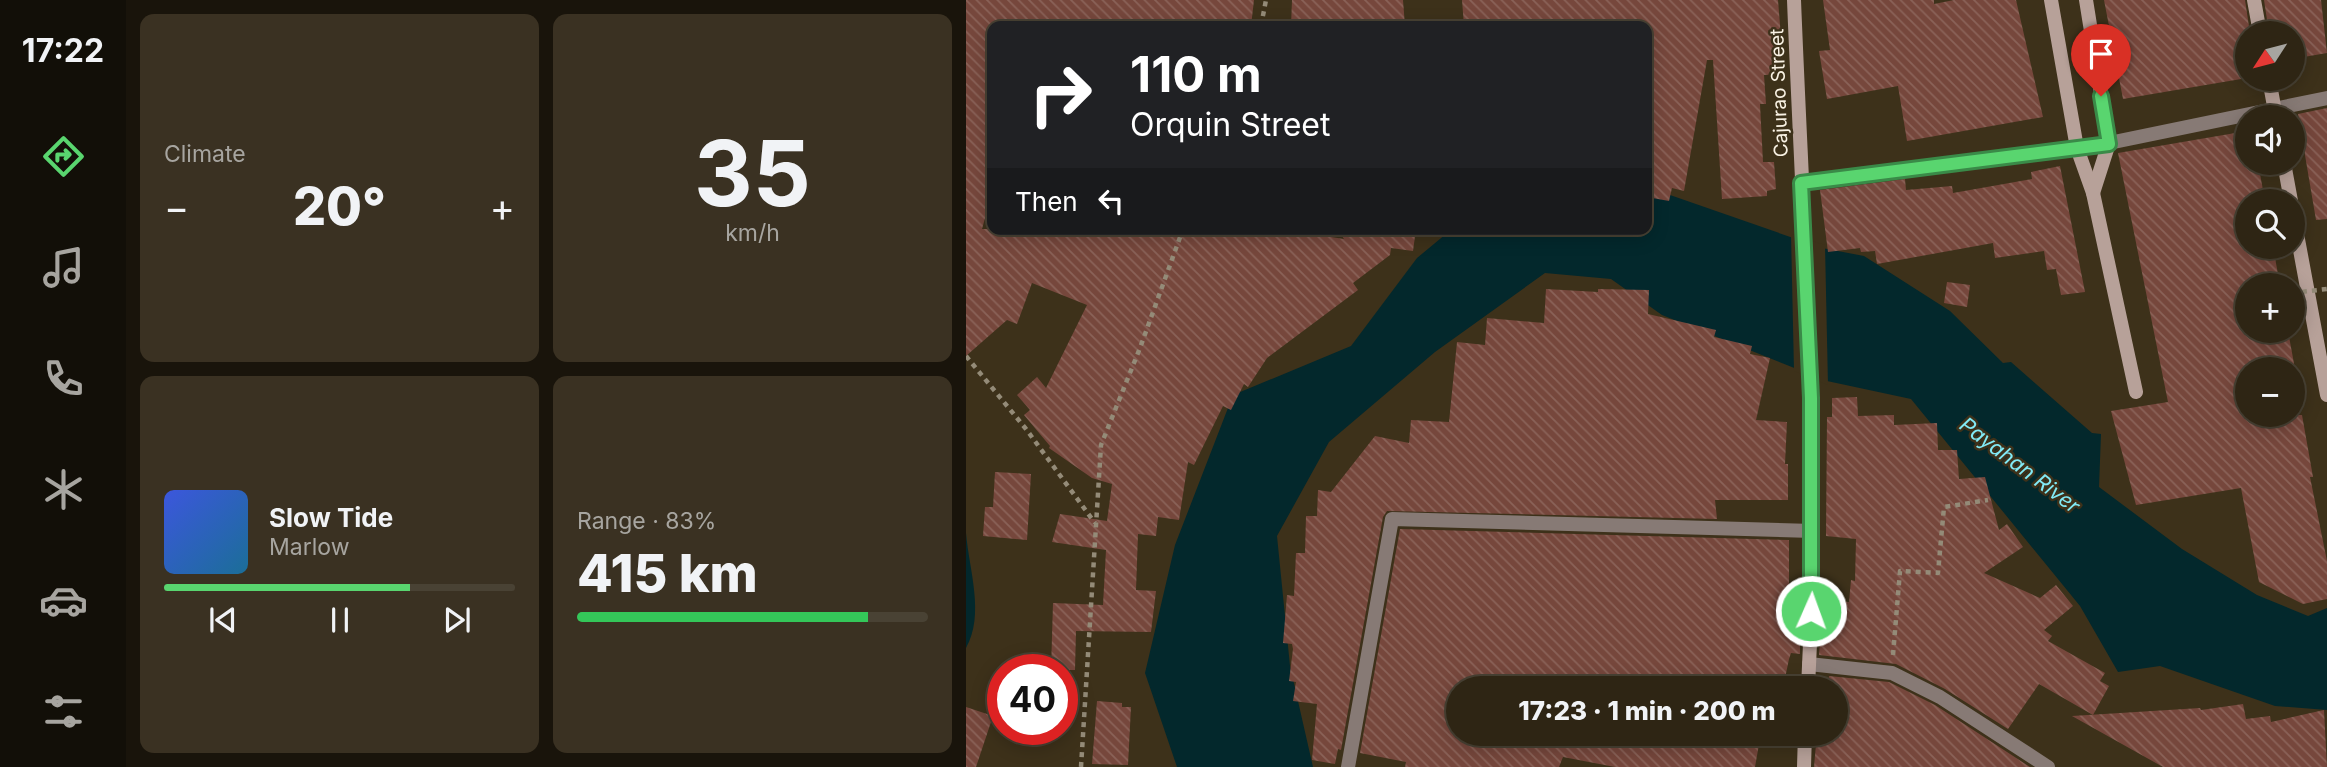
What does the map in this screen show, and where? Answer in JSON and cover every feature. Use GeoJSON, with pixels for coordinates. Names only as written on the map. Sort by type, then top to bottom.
{"type":"FeatureCollection","features":[{"type":"Feature","properties":{"kind":"street","name":"Cajurao Street"},"geometry":{"type":"LineString","coordinates":[[1794,0],[1811,398],[1813,531],[1808,676]]}},
{"type":"Feature","properties":{"kind":"street"},"geometry":{"type":"LineString","coordinates":[[2052,0],[2077,148],[2093,193],[2136,392]]}},
{"type":"Feature","properties":{"kind":"street"},"geometry":{"type":"LineString","coordinates":[[2086,0],[2109,144],[2093,193]]}},
{"type":"Feature","properties":{"kind":"street"},"geometry":{"type":"LineString","coordinates":[[2254,0],[2258,21]]}},
{"type":"Feature","properties":{"kind":"street"},"geometry":{"type":"LineString","coordinates":[[2304,105],[2327,98]]}},
{"type":"Feature","properties":{"kind":"street"},"geometry":{"type":"LineString","coordinates":[[1801,183],[2109,144],[2235,121]]}},
{"type":"Feature","properties":{"kind":"street"},"geometry":{"type":"LineString","coordinates":[[2302,259],[2327,395]]}},
{"type":"Feature","properties":{"kind":"street"},"geometry":{"type":"LineString","coordinates":[[1348,767],[1392,519],[1813,531]]}},
{"type":"Feature","properties":{"kind":"street"},"geometry":{"type":"LineString","coordinates":[[1809,664],[1892,673],[1940,697],[2048,767]]}},
{"type":"Feature","properties":{"kind":"street"},"geometry":{"type":"LineString","coordinates":[[1804,767],[1805,746]]}},
{"type":"Feature","properties":{"kind":"path"},"geometry":{"type":"LineString","coordinates":[[1262,21],[1266,0]]}},
{"type":"Feature","properties":{"kind":"path"},"geometry":{"type":"LineString","coordinates":[[1081,767],[1101,445],[1181,235]]}},
{"type":"Feature","properties":{"kind":"path"},"geometry":{"type":"LineString","coordinates":[[2305,292],[2327,289]]}},
{"type":"Feature","properties":{"kind":"path"},"geometry":{"type":"LineString","coordinates":[[966,356],[1026,429],[1096,524]]}},
{"type":"Feature","properties":{"kind":"path"},"geometry":{"type":"LineString","coordinates":[[1892,673],[1900,571],[1938,573],[1944,507],[1988,500]]}},
{"type":"Feature","properties":{"kind":"water","name":"Payahan River"},"geometry":{"type":"Polygon","coordinates":[[[1652,189],[1822,248],[1864,256],[1950,311],[2003,363],[2011,362],[2092,433],[2101,434],[2099,487],[2182,549],[2257,595],[2308,616],[2327,608],[2327,710],[2275,706],[2160,666],[2118,672],[2080,606],[1911,399],[1827,381],[1662,315],[1611,279],[1545,273],[1435,352],[1329,442],[1277,536],[1290,666],[1313,767],[1177,767],[1145,673],[1175,545],[1233,395],[1351,346],[1417,258],[1445,235],[1652,235],[1652,189]]]}},
{"type":"Feature","properties":{"kind":"water"},"geometry":{"type":"Polygon","coordinates":[[[966,533],[975,606],[972,635],[966,648],[966,533]]]}},
{"type":"Feature","properties":{"kind":"pier"},"geometry":{"type":"Polygon","coordinates":[[[1791,234],[1825,245],[1828,385],[1794,371],[1791,234]]]}},
{"type":"Feature","properties":{"kind":"building"},"geometry":{"type":"Polygon","coordinates":[[[966,0],[1254,0],[1252,21],[987,21],[987,211],[982,229],[987,229],[987,235],[1318,235],[1344,239],[1341,235],[1415,235],[1413,251],[1391,248],[1390,255],[1353,283],[1358,290],[1267,358],[1248,387],[1244,384],[1231,410],[1223,406],[1194,465],[1188,462],[1179,520],[1158,517],[1156,536],[1138,534],[1136,590],[1156,591],[1151,632],[1076,631],[1075,654],[1051,654],[1053,603],[1103,605],[1106,550],[1052,542],[1060,514],[1107,521],[1112,484],[1092,478],[1049,448],[1024,415],[1030,410],[1017,395],[1037,377],[1046,388],[1087,305],[1032,283],[1017,324],[1007,320],[966,356],[966,0]]]}},
{"type":"Feature","properties":{"kind":"building"},"geometry":{"type":"Polygon","coordinates":[[[1292,0],[1403,0],[1405,21],[1291,21],[1292,0]]]}},
{"type":"Feature","properties":{"kind":"building"},"geometry":{"type":"Polygon","coordinates":[[[1462,0],[1778,0],[1784,74],[1764,75],[1766,104],[1760,104],[1763,162],[1774,162],[1776,189],[1767,191],[1767,196],[1722,199],[1713,60],[1707,60],[1684,191],[1672,188],[1669,201],[1652,198],[1652,21],[1464,21],[1462,0]]]}},
{"type":"Feature","properties":{"kind":"building"},"geometry":{"type":"Polygon","coordinates":[[[1823,0],[1934,0],[1934,4],[1954,0],[2016,0],[2043,117],[1907,141],[1898,86],[1827,99],[1819,51],[1830,50],[1823,0]]]}},
{"type":"Feature","properties":{"kind":"building"},"geometry":{"type":"Polygon","coordinates":[[[2104,0],[2245,0],[2248,21],[2235,21],[2235,80],[2123,99],[2104,0]]]}},
{"type":"Feature","properties":{"kind":"building"},"geometry":{"type":"Polygon","coordinates":[[[2264,0],[2321,0],[2327,53],[2305,57],[2305,21],[2267,21],[2264,0]]]}},
{"type":"Feature","properties":{"kind":"building"},"geometry":{"type":"Polygon","coordinates":[[[2327,108],[2327,219],[2316,220],[2305,155],[2305,113],[2327,108]]]}},
{"type":"Feature","properties":{"kind":"building"},"geometry":{"type":"Polygon","coordinates":[[[2235,133],[2235,175],[2260,175],[2263,189],[2235,189],[2235,259],[2275,259],[2278,273],[2235,273],[2235,343],[2290,343],[2293,357],[2235,357],[2235,427],[2304,427],[2313,477],[2310,477],[2327,561],[2327,599],[2303,604],[2259,582],[2241,488],[2136,505],[2111,411],[2168,402],[2118,153],[2235,133]]]}},
{"type":"Feature","properties":{"kind":"building"},"geometry":{"type":"Polygon","coordinates":[[[2060,166],[2085,292],[2061,295],[2056,269],[2047,270],[2044,251],[1995,258],[1993,243],[1877,264],[1875,251],[1861,252],[1860,248],[1828,252],[1820,190],[1905,179],[1906,190],[1952,186],[1953,193],[2032,179],[2031,172],[2060,166]]]}},
{"type":"Feature","properties":{"kind":"building"},"geometry":{"type":"Polygon","coordinates":[[[1947,282],[1970,285],[1967,307],[1944,303],[1947,282]]]}},
{"type":"Feature","properties":{"kind":"building"},"geometry":{"type":"Polygon","coordinates":[[[1546,289],[1598,292],[1598,289],[1649,290],[1648,314],[1716,330],[1714,337],[1752,346],[1750,354],[1770,358],[1756,420],[1787,422],[1785,464],[1788,464],[1788,500],[1715,500],[1717,519],[1387,511],[1383,517],[1341,750],[1338,749],[1335,764],[1312,760],[1317,704],[1293,701],[1296,682],[1289,681],[1293,649],[1292,644],[1283,643],[1287,595],[1294,596],[1296,553],[1305,553],[1306,516],[1317,516],[1318,490],[1331,492],[1375,436],[1409,443],[1411,420],[1449,422],[1457,342],[1485,345],[1487,318],[1544,323],[1546,289]]]}},
{"type":"Feature","properties":{"kind":"building"},"geometry":{"type":"Polygon","coordinates":[[[1857,397],[1858,416],[1894,415],[1894,425],[1937,423],[1938,450],[1957,450],[1959,479],[1985,477],[1999,530],[2007,524],[2023,547],[1984,573],[2040,598],[2056,585],[2073,606],[2044,630],[2052,636],[2048,641],[2105,673],[2100,681],[2109,686],[2093,715],[2039,684],[2008,729],[1945,689],[1896,664],[1819,655],[1823,600],[1849,602],[1851,580],[1855,581],[1856,539],[1826,536],[1827,417],[1832,417],[1832,398],[1857,397]]]}},
{"type":"Feature","properties":{"kind":"building"},"geometry":{"type":"Polygon","coordinates":[[[995,472],[1031,474],[1027,540],[983,536],[985,507],[993,507],[995,472]]]}},
{"type":"Feature","properties":{"kind":"building"},"geometry":{"type":"Polygon","coordinates":[[[1400,529],[1789,540],[1789,612],[1797,612],[1800,654],[1791,653],[1785,676],[1446,676],[1446,746],[1759,746],[1755,767],[1615,767],[1563,757],[1559,767],[1405,767],[1406,762],[1360,753],[1400,529]]]}},
{"type":"Feature","properties":{"kind":"building"},"geometry":{"type":"Polygon","coordinates":[[[1848,678],[1889,682],[1935,705],[2030,767],[1814,767],[1816,746],[1848,746],[1848,678]]]}},
{"type":"Feature","properties":{"kind":"building"},"geometry":{"type":"Polygon","coordinates":[[[1097,701],[1122,703],[1122,707],[1131,707],[1128,765],[1092,764],[1097,701]]]}},
{"type":"Feature","properties":{"kind":"building"},"geometry":{"type":"Polygon","coordinates":[[[2243,704],[2246,719],[2270,716],[2271,722],[2324,710],[2327,767],[2163,767],[2072,716],[2201,710],[2243,704]]]}},
{"type":"Feature","properties":{"kind":"building"},"geometry":{"type":"Polygon","coordinates":[[[966,707],[987,714],[987,734],[976,767],[966,767],[966,707]]]}},
{"type":"Feature","properties":{"kind":"route"},"geometry":{"type":"LineString","coordinates":[[1811,611],[1811,398],[1801,183],[2109,144],[2101,96]]}}]}
